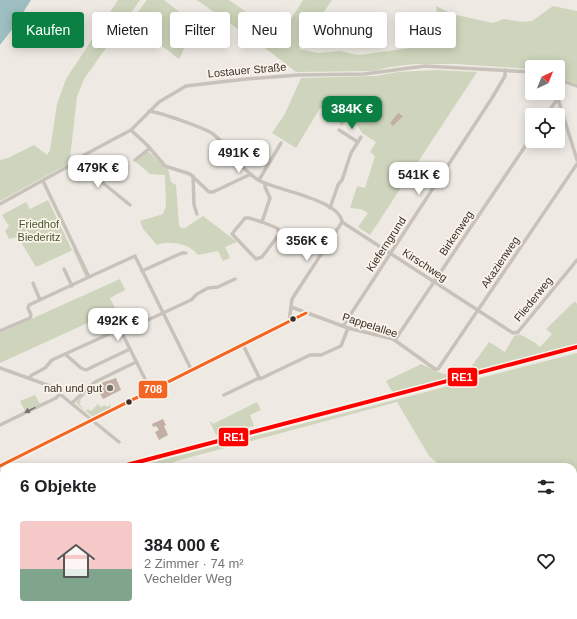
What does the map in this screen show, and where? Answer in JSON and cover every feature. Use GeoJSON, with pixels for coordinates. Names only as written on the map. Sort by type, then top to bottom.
{"type":"FeatureCollection","features":[{"type":"Feature","properties":{"kind":"street","name":"Lostauer Straße"},"geometry":{"type":"LineString","coordinates":[[0,204],[43,181],[86,154],[131,130],[159,102],[186,86],[298,74],[364,74],[425,66],[525,71]]}},
{"type":"Feature","properties":{"kind":"street","name":"Kieferngrund"},"geometry":{"type":"LineString","coordinates":[[343,326],[492,98],[505,76],[506,70]]}},
{"type":"Feature","properties":{"kind":"street"},"geometry":{"type":"LineString","coordinates":[[565,82],[577,86]]}},
{"type":"Feature","properties":{"kind":"street"},"geometry":{"type":"LineString","coordinates":[[558,100],[577,160]]}},
{"type":"Feature","properties":{"kind":"street"},"geometry":{"type":"LineString","coordinates":[[149,111],[212,133],[251,174],[259,180],[304,195],[330,208],[338,185],[342,180],[351,153],[361,137]]}},
{"type":"Feature","properties":{"kind":"street"},"geometry":{"type":"LineString","coordinates":[[131,130],[150,148],[165,166],[182,170],[193,176],[207,190],[212,192],[251,174]]}},
{"type":"Feature","properties":{"kind":"street"},"geometry":{"type":"LineString","coordinates":[[339,130],[358,142]]}},
{"type":"Feature","properties":{"kind":"street"},"geometry":{"type":"LineString","coordinates":[[259,180],[282,143]]}},
{"type":"Feature","properties":{"kind":"street","name":"Birkenweg"},"geometry":{"type":"LineString","coordinates":[[395,340],[525,146]]}},
{"type":"Feature","properties":{"kind":"street"},"geometry":{"type":"LineString","coordinates":[[135,160],[150,148]]}},
{"type":"Feature","properties":{"kind":"street"},"geometry":{"type":"LineString","coordinates":[[76,161],[130,205]]}},
{"type":"Feature","properties":{"kind":"street","name":"Akazienweg"},"geometry":{"type":"LineString","coordinates":[[438,369],[577,164]]}},
{"type":"Feature","properties":{"kind":"street"},"geometry":{"type":"LineString","coordinates":[[193,176],[194,205],[197,214]]}},
{"type":"Feature","properties":{"kind":"street"},"geometry":{"type":"LineString","coordinates":[[43,181],[89,277]]}},
{"type":"Feature","properties":{"kind":"street"},"geometry":{"type":"LineString","coordinates":[[262,222],[270,198],[265,188],[265,183]]}},
{"type":"Feature","properties":{"kind":"street","name":"Kirschweg"},"geometry":{"type":"LineString","coordinates":[[330,208],[340,215],[342,222],[478,310]]}},
{"type":"Feature","properties":{"kind":"street"},"geometry":{"type":"LineString","coordinates":[[247,217],[262,222],[277,228],[280,233],[262,257],[256,259],[232,234],[247,217]]}},
{"type":"Feature","properties":{"kind":"street"},"geometry":{"type":"LineString","coordinates":[[289,322],[293,297],[342,222]]}},
{"type":"Feature","properties":{"kind":"street"},"geometry":{"type":"LineString","coordinates":[[142,271],[182,253],[186,253]]}},
{"type":"Feature","properties":{"kind":"street"},"geometry":{"type":"LineString","coordinates":[[0,331],[29,318],[31,315],[28,306],[135,256],[192,371]]}},
{"type":"Feature","properties":{"kind":"street","name":"Fliederweg"},"geometry":{"type":"LineString","coordinates":[[478,310],[516,334],[577,260]]}},
{"type":"Feature","properties":{"kind":"street"},"geometry":{"type":"LineString","coordinates":[[64,269],[72,286]]}},
{"type":"Feature","properties":{"kind":"street"},"geometry":{"type":"LineString","coordinates":[[138,325],[192,300],[196,294],[208,288],[218,287],[235,279]]}},
{"type":"Feature","properties":{"kind":"street"},"geometry":{"type":"LineString","coordinates":[[33,283],[40,300]]}},
{"type":"Feature","properties":{"kind":"street","name":"Pappelallee"},"geometry":{"type":"LineString","coordinates":[[291,307],[348,328],[395,340],[438,369]]}},
{"type":"Feature","properties":{"kind":"street"},"geometry":{"type":"LineString","coordinates":[[112,313],[151,391]]}},
{"type":"Feature","properties":{"kind":"street"},"geometry":{"type":"LineString","coordinates":[[6,463],[306,313]]}},
{"type":"Feature","properties":{"kind":"street"},"geometry":{"type":"LineString","coordinates":[[224,395],[259,378],[260,380],[310,355],[321,356],[341,346],[348,328]]}},
{"type":"Feature","properties":{"kind":"street"},"geometry":{"type":"LineString","coordinates":[[29,378],[45,368],[50,361],[120,329]]}},
{"type":"Feature","properties":{"kind":"street"},"geometry":{"type":"LineString","coordinates":[[243,345],[259,378]]}},
{"type":"Feature","properties":{"kind":"street"},"geometry":{"type":"LineString","coordinates":[[65,354],[86,370],[130,349]]}},
{"type":"Feature","properties":{"kind":"street"},"geometry":{"type":"LineString","coordinates":[[72,404],[95,382],[136,362]]}},
{"type":"Feature","properties":{"kind":"street"},"geometry":{"type":"LineString","coordinates":[[0,368],[49,386],[119,442]]}},
{"type":"Feature","properties":{"kind":"street"},"geometry":{"type":"LineString","coordinates":[[0,425],[56,398],[60,394]]}},
{"type":"Feature","properties":{"kind":"green space"},"geometry":{"type":"Polygon","coordinates":[[[118,0],[140,0],[131,12],[110,12],[118,0]]]}},
{"type":"Feature","properties":{"kind":"green space"},"geometry":{"type":"Polygon","coordinates":[[[147,0],[164,0],[180,12],[170,12],[170,48],[184,48],[179,59],[162,46],[162,12],[138,12],[147,0]]]}},
{"type":"Feature","properties":{"kind":"green space"},"geometry":{"type":"Polygon","coordinates":[[[197,0],[229,0],[246,12],[238,12],[238,29],[230,23],[230,12],[214,12],[197,0]]]}},
{"type":"Feature","properties":{"kind":"green space"},"geometry":{"type":"Polygon","coordinates":[[[303,0],[332,0],[324,12],[299,12],[299,49],[318,53],[340,51],[359,55],[411,48],[456,48],[456,15],[493,23],[504,19],[523,22],[532,21],[553,6],[577,11],[577,84],[565,80],[565,60],[525,60],[525,69],[455,64],[415,64],[373,71],[296,72],[265,48],[291,48],[291,19],[303,0]]]}},
{"type":"Feature","properties":{"kind":"green space"},"geometry":{"type":"Polygon","coordinates":[[[436,6],[448,12],[437,12],[436,6]]]}},
{"type":"Feature","properties":{"kind":"green space"},"geometry":{"type":"Polygon","coordinates":[[[92,40],[92,48],[106,48],[84,79],[77,97],[70,158],[66,165],[0,201],[0,160],[8,158],[34,145],[47,155],[50,150],[57,104],[66,79],[92,40]]]}},
{"type":"Feature","properties":{"kind":"green space"},"geometry":{"type":"Polygon","coordinates":[[[436,70],[477,72],[370,235],[358,227],[368,213],[361,209],[350,208],[357,186],[365,188],[375,156],[370,152],[376,142],[362,133],[351,115],[342,126],[332,115],[320,108],[296,148],[272,133],[285,114],[301,78],[375,76],[398,72],[436,70]]]}},
{"type":"Feature","properties":{"kind":"green space"},"geometry":{"type":"Polygon","coordinates":[[[148,151],[164,167],[168,168],[171,182],[176,185],[179,225],[181,228],[185,228],[203,216],[237,242],[225,247],[230,258],[223,261],[218,251],[198,255],[190,248],[179,244],[167,243],[157,245],[143,229],[140,221],[163,214],[166,206],[165,175],[150,174],[135,161],[148,151]]]}},
{"type":"Feature","properties":{"kind":"green space","name":"Friedhof Biederitz"},"geometry":{"type":"Polygon","coordinates":[[[48,200],[72,250],[75,249],[88,276],[86,278],[73,250],[36,267],[18,237],[9,239],[5,231],[9,226],[2,215],[26,202],[30,209],[48,200]]]}},
{"type":"Feature","properties":{"kind":"green space"},"geometry":{"type":"Polygon","coordinates":[[[120,279],[125,290],[110,298],[116,310],[0,363],[0,333],[120,279]]]}},
{"type":"Feature","properties":{"kind":"green space"},"geometry":{"type":"Polygon","coordinates":[[[575,301],[577,304],[577,344],[393,393],[386,381],[421,364],[443,374],[463,371],[465,369],[469,370],[489,342],[505,352],[514,336],[519,334],[540,347],[552,334],[546,329],[575,301]]]}},
{"type":"Feature","properties":{"kind":"green space"},"geometry":{"type":"Polygon","coordinates":[[[577,353],[577,463],[437,463],[429,456],[397,402],[171,463],[151,463],[577,353]]]}},
{"type":"Feature","properties":{"kind":"green space"},"geometry":{"type":"Polygon","coordinates":[[[83,394],[85,394],[87,396],[85,395],[80,400],[81,402],[79,404],[86,411],[88,409],[91,411],[97,405],[96,403],[101,407],[105,405],[107,407],[109,406],[109,403],[111,408],[93,417],[76,403],[83,394]]]}},
{"type":"Feature","properties":{"kind":"green space"},"geometry":{"type":"Polygon","coordinates":[[[35,395],[40,404],[25,411],[20,401],[35,395]]]}},
{"type":"Feature","properties":{"kind":"green space"},"geometry":{"type":"Polygon","coordinates":[[[257,402],[261,410],[250,415],[254,426],[216,435],[210,422],[213,424],[257,402]]]}},
{"type":"Feature","properties":{"kind":"water"},"geometry":{"type":"Polygon","coordinates":[[[0,0],[31,0],[23,12],[12,12],[12,30],[0,45],[0,0]]]}},
{"type":"Feature","properties":{"kind":"building"},"geometry":{"type":"Polygon","coordinates":[[[398,113],[403,116],[393,126],[390,123],[398,113]]]}},
{"type":"Feature","properties":{"kind":"building","name":"nah und gut"},"geometry":{"type":"Polygon","coordinates":[[[116,378],[121,390],[103,399],[98,390],[100,389],[98,384],[116,378]]]}},
{"type":"Feature","properties":{"kind":"building"},"geometry":{"type":"Polygon","coordinates":[[[163,419],[168,435],[159,440],[155,432],[159,430],[156,426],[153,427],[152,424],[163,419]]]}},
{"type":"Feature","properties":{"kind":"transit line","name":"708"},"geometry":{"type":"LineString","coordinates":[[6,463],[306,313]]}},
{"type":"Feature","properties":{"kind":"transit line","name":"RE1"},"geometry":{"type":"LineString","coordinates":[[134,463],[577,347]]}},
{"type":"Feature","properties":{"kind":"place","name":"nah und gut"},"geometry":{"type":"Point","coordinates":[110,388]}}]}
